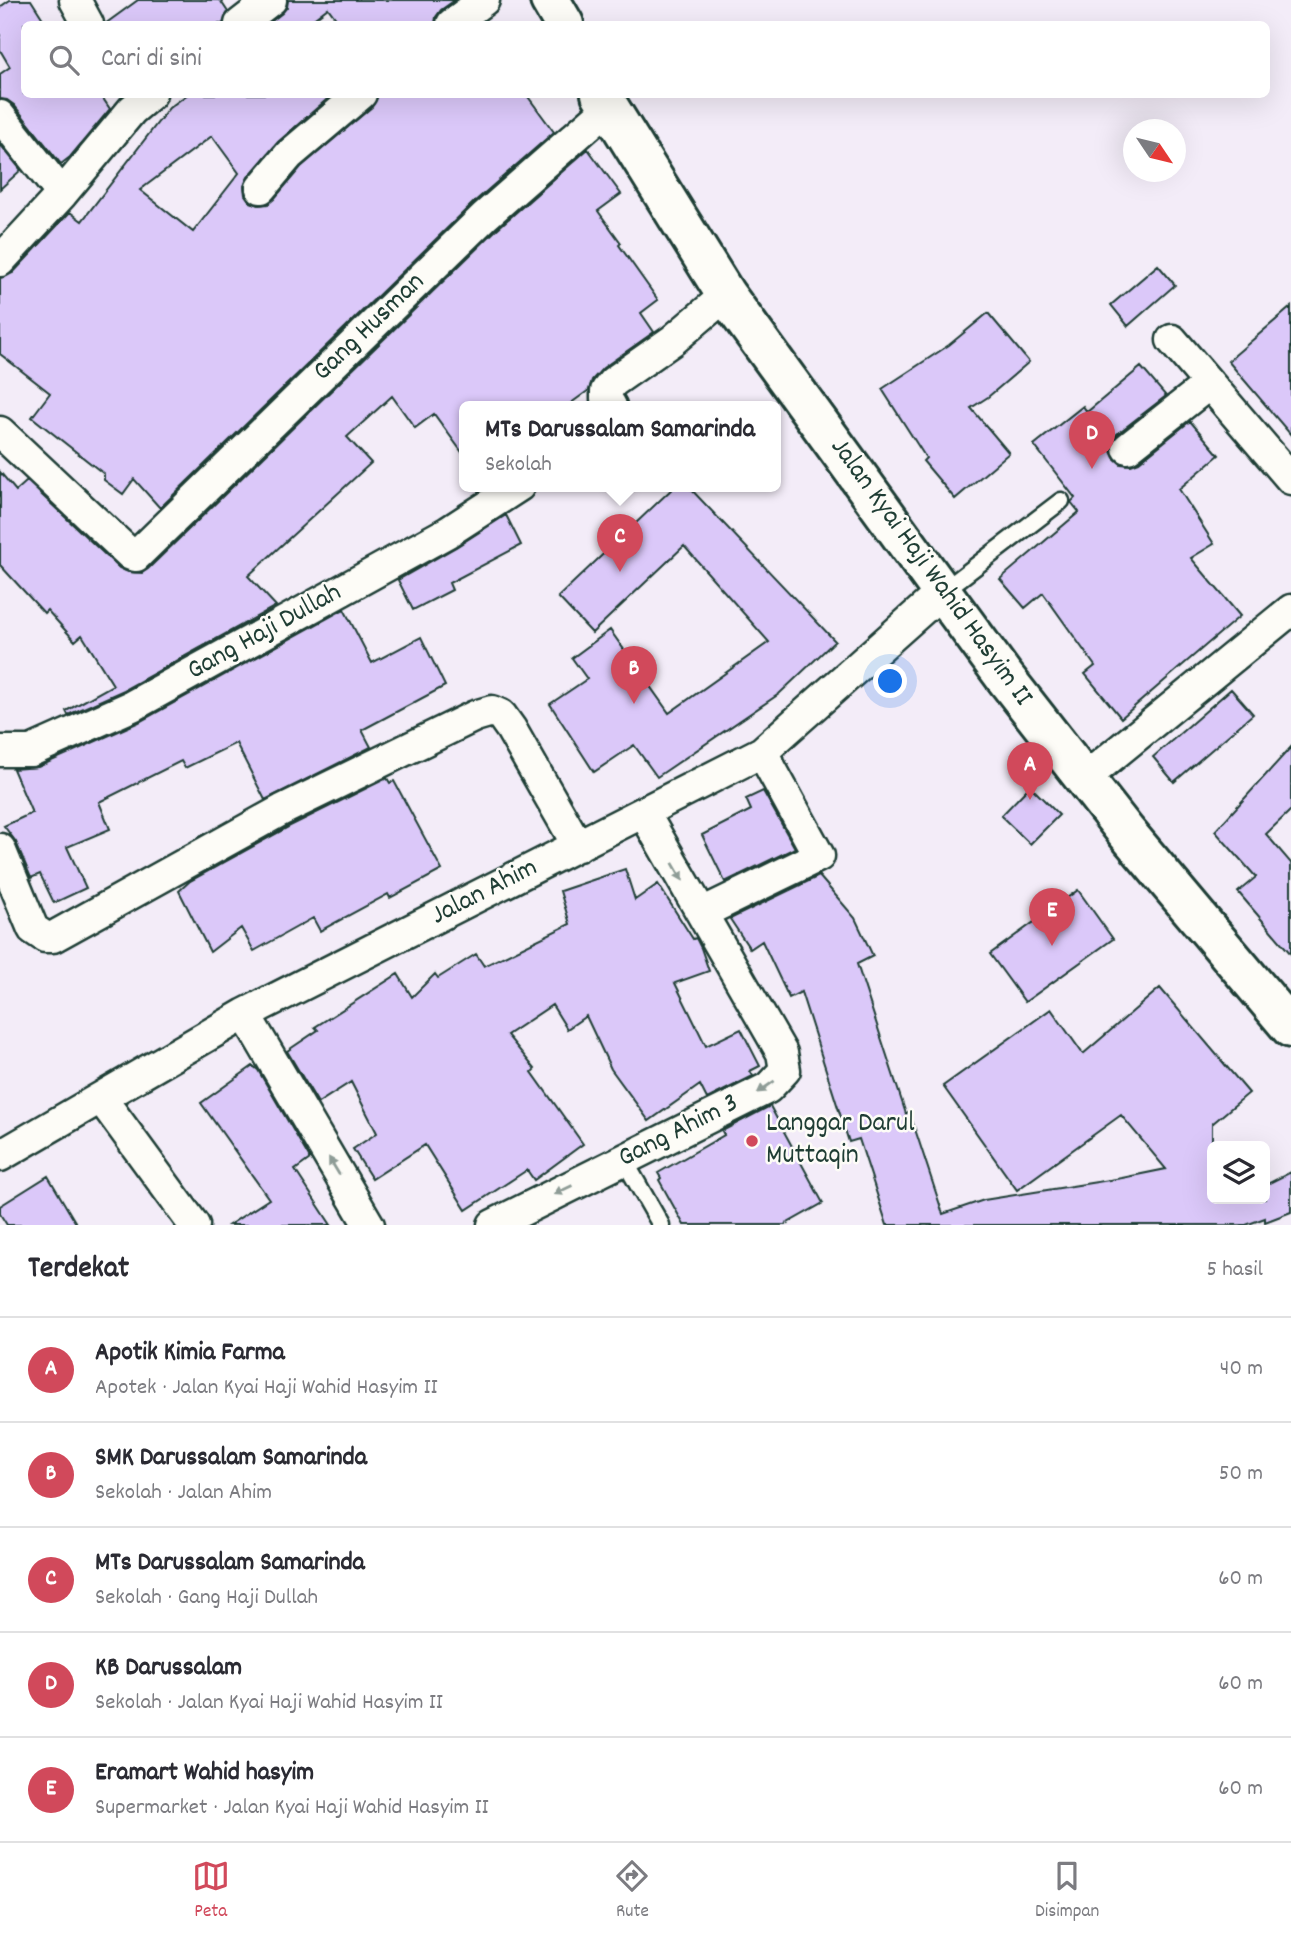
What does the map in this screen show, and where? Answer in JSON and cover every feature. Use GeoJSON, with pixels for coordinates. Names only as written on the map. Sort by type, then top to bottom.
{"type":"FeatureCollection","features":[{"type":"Feature","properties":{"kind":"street"},"geometry":{"type":"LineString","coordinates":[[75,0],[86,21]]}},
{"type":"Feature","properties":{"kind":"street"},"geometry":{"type":"LineString","coordinates":[[244,21],[271,0]]}},
{"type":"Feature","properties":{"kind":"street"},"geometry":{"type":"LineString","coordinates":[[456,21],[484,0]]}},
{"type":"Feature","properties":{"kind":"street"},"geometry":{"type":"LineString","coordinates":[[550,0],[562,21]]}},
{"type":"Feature","properties":{"kind":"street"},"geometry":{"type":"LineString","coordinates":[[261,188],[289,155],[356,98]]}},
{"type":"Feature","properties":{"kind":"street"},"geometry":{"type":"LineString","coordinates":[[0,261],[62,194],[136,100]]}},
{"type":"Feature","properties":{"kind":"street","name":"Jalan Kyai Haji Wahid Hasyim II"},"geometry":{"type":"LineString","coordinates":[[605,101],[726,295],[942,593],[1084,779],[1291,1028]]}},
{"type":"Feature","properties":{"kind":"street","name":"Gang Husman"},"geometry":{"type":"LineString","coordinates":[[0,432],[131,555],[137,555],[605,101]]}},
{"type":"Feature","properties":{"kind":"street"},"geometry":{"type":"LineString","coordinates":[[0,116],[62,194]]}},
{"type":"Feature","properties":{"kind":"street"},"geometry":{"type":"LineString","coordinates":[[607,401],[606,391],[613,382],[673,340],[726,295]]}},
{"type":"Feature","properties":{"kind":"street"},"geometry":{"type":"LineString","coordinates":[[1172,340],[1291,479]]}},
{"type":"Feature","properties":{"kind":"street"},"geometry":{"type":"LineString","coordinates":[[1128,448],[1209,384]]}},
{"type":"Feature","properties":{"kind":"street","name":"Gang Haji Dullah"},"geometry":{"type":"LineString","coordinates":[[0,751],[31,751],[132,706],[448,532],[510,492]]}},
{"type":"Feature","properties":{"kind":"street","name":"Jalan Ahim"},"geometry":{"type":"LineString","coordinates":[[0,1156],[245,1014],[762,752],[942,593]]}},
{"type":"Feature","properties":{"kind":"street"},"geometry":{"type":"LineString","coordinates":[[1084,779],[1291,610]]}},
{"type":"Feature","properties":{"kind":"street"},"geometry":{"type":"LineString","coordinates":[[0,849],[33,929],[46,937],[53,937],[282,810],[475,716],[492,711],[501,715],[510,729],[578,846]]}},
{"type":"Feature","properties":{"kind":"street"},"geometry":{"type":"LineString","coordinates":[[702,913],[819,856],[762,752]]}},
{"type":"Feature","properties":{"kind":"street","name":"Gang Ahim 3"},"geometry":{"type":"LineString","coordinates":[[493,1225],[768,1088],[785,1070],[782,1054],[644,813]]}},
{"type":"Feature","properties":{"kind":"street"},"geometry":{"type":"LineString","coordinates":[[245,1014],[369,1225]]}},
{"type":"Feature","properties":{"kind":"street"},"geometry":{"type":"LineString","coordinates":[[101,1097],[194,1225]]}},
{"type":"Feature","properties":{"kind":"lane"},"geometry":{"type":"LineString","coordinates":[[942,593],[1061,501]]}},
{"type":"Feature","properties":{"kind":"lane"},"geometry":{"type":"LineString","coordinates":[[624,1160],[661,1225]]}},
{"type":"Feature","properties":{"kind":"building"},"geometry":{"type":"Polygon","coordinates":[[[10,0],[31,0],[44,21],[21,21],[21,98],[103,98],[110,109],[61,164],[14,105],[0,99],[0,74],[10,67],[0,50],[0,7],[10,0]]]}},
{"type":"Feature","properties":{"kind":"building"},"geometry":{"type":"Polygon","coordinates":[[[138,0],[220,0],[228,12],[224,21],[109,21],[138,0]]]}},
{"type":"Feature","properties":{"kind":"building"},"geometry":{"type":"Polygon","coordinates":[[[288,0],[455,0],[441,10],[435,21],[338,21],[328,8],[311,21],[272,21],[287,7],[288,0]]]}},
{"type":"Feature","properties":{"kind":"building"},"geometry":{"type":"Polygon","coordinates":[[[183,98],[328,98],[278,142],[248,177],[244,186],[245,195],[250,202],[259,205],[268,204],[274,199],[301,167],[372,107],[376,98],[529,98],[554,132],[473,203],[160,508],[134,479],[123,494],[104,480],[104,474],[32,417],[50,393],[0,354],[0,278],[13,273],[70,212],[82,221],[169,108],[183,98]],[[212,136],[140,190],[193,232],[239,173],[212,136]]]}},
{"type":"Feature","properties":{"kind":"building"},"geometry":{"type":"Polygon","coordinates":[[[0,144],[21,170],[0,189],[0,144]]]}},
{"type":"Feature","properties":{"kind":"building"},"geometry":{"type":"Polygon","coordinates":[[[588,149],[621,194],[598,211],[658,300],[641,313],[654,332],[603,368],[592,380],[589,390],[574,401],[459,401],[459,448],[434,414],[415,428],[392,396],[347,437],[371,463],[248,576],[276,606],[124,690],[68,715],[66,711],[113,685],[82,635],[75,641],[47,610],[44,613],[0,565],[0,472],[16,491],[27,481],[119,568],[142,573],[497,229],[588,149]]]}},
{"type":"Feature","properties":{"kind":"building"},"geometry":{"type":"Polygon","coordinates":[[[1158,265],[1175,285],[1128,326],[1111,305],[1158,265]]]}},
{"type":"Feature","properties":{"kind":"building"},"geometry":{"type":"Polygon","coordinates":[[[1291,307],[1291,435],[1228,361],[1291,307]]]}},
{"type":"Feature","properties":{"kind":"building"},"geometry":{"type":"Polygon","coordinates":[[[988,313],[1029,362],[971,408],[1009,453],[955,499],[923,461],[926,458],[882,389],[949,345],[988,313]]]}},
{"type":"Feature","properties":{"kind":"building"},"geometry":{"type":"Polygon","coordinates":[[[1141,367],[1166,396],[1117,434],[1111,451],[1121,464],[1139,462],[1190,421],[1219,455],[1179,489],[1214,544],[1191,558],[1240,616],[1121,718],[1085,674],[1095,666],[1043,593],[1025,608],[1000,579],[1079,512],[1071,502],[1075,498],[1034,445],[1083,406],[1087,412],[1141,367]]]}},
{"type":"Feature","properties":{"kind":"building"},"geometry":{"type":"Polygon","coordinates":[[[669,492],[694,492],[835,641],[779,694],[657,777],[634,745],[594,772],[550,704],[587,679],[572,658],[610,630],[669,713],[769,642],[684,546],[592,633],[558,597],[669,492]]]}},
{"type":"Feature","properties":{"kind":"building"},"geometry":{"type":"Polygon","coordinates":[[[506,515],[521,545],[449,583],[452,590],[413,610],[398,580],[506,515]]]}},
{"type":"Feature","properties":{"kind":"building"},"geometry":{"type":"Polygon","coordinates":[[[344,609],[372,663],[421,637],[445,686],[362,730],[371,747],[265,800],[236,743],[185,768],[181,761],[99,802],[110,829],[67,847],[86,888],[54,903],[40,874],[31,878],[16,842],[4,826],[32,813],[13,769],[38,767],[139,722],[344,609]]]}},
{"type":"Feature","properties":{"kind":"building"},"geometry":{"type":"Polygon","coordinates":[[[1231,689],[1253,714],[1174,782],[1153,757],[1231,689]]]}},
{"type":"Feature","properties":{"kind":"building"},"geometry":{"type":"Polygon","coordinates":[[[1291,747],[1291,810],[1266,834],[1291,863],[1291,954],[1238,892],[1256,877],[1215,831],[1291,747]]]}},
{"type":"Feature","properties":{"kind":"building"},"geometry":{"type":"Polygon","coordinates":[[[387,778],[390,783],[394,781],[442,870],[390,898],[388,894],[320,931],[313,918],[254,951],[241,928],[210,952],[179,891],[190,881],[290,826],[387,778]]]}},
{"type":"Feature","properties":{"kind":"building"},"geometry":{"type":"Polygon","coordinates":[[[1030,786],[1059,815],[1030,844],[1001,816],[1030,786]]]}},
{"type":"Feature","properties":{"kind":"building"},"geometry":{"type":"Polygon","coordinates":[[[763,791],[795,848],[725,882],[702,835],[751,810],[746,799],[763,791]]]}},
{"type":"Feature","properties":{"kind":"building"},"geometry":{"type":"Polygon","coordinates":[[[625,869],[635,900],[658,884],[701,948],[709,971],[675,983],[706,1046],[741,1029],[760,1066],[750,1071],[753,1076],[707,1099],[700,1085],[649,1121],[611,1069],[586,1016],[567,1029],[552,1005],[507,1035],[535,1069],[532,1072],[583,1144],[534,1180],[527,1170],[466,1210],[425,1145],[372,1179],[353,1149],[377,1133],[351,1082],[318,1103],[287,1051],[318,1030],[315,1027],[398,974],[412,997],[435,974],[438,978],[476,954],[484,966],[570,924],[560,891],[625,869]]]}},
{"type":"Feature","properties":{"kind":"building"},"geometry":{"type":"Polygon","coordinates":[[[819,876],[855,918],[873,956],[857,964],[906,1114],[909,1111],[943,1214],[984,1200],[1166,1169],[1121,1115],[1017,1190],[943,1086],[1051,1009],[1083,1054],[1160,988],[1249,1093],[1212,1124],[1212,1141],[1207,1141],[1207,1204],[1270,1204],[1270,1182],[1291,1172],[1291,1212],[1265,1222],[1265,1218],[1246,1225],[887,1225],[859,1139],[849,1142],[801,992],[789,998],[762,941],[750,949],[730,919],[819,876]]]}},
{"type":"Feature","properties":{"kind":"building"},"geometry":{"type":"Polygon","coordinates":[[[1078,890],[1113,939],[1025,1002],[990,954],[1078,890]]]}},
{"type":"Feature","properties":{"kind":"building"},"geometry":{"type":"Polygon","coordinates":[[[253,1066],[258,1070],[310,1159],[295,1170],[331,1225],[229,1225],[269,1199],[201,1103],[253,1066]]]}},
{"type":"Feature","properties":{"kind":"building","name":"Langgar Darul Muttaqin"},"geometry":{"type":"Polygon","coordinates":[[[770,1106],[823,1203],[784,1225],[684,1225],[659,1180],[661,1178],[658,1173],[724,1135],[722,1131],[770,1106]]]}},
{"type":"Feature","properties":{"kind":"building"},"geometry":{"type":"Polygon","coordinates":[[[48,1176],[77,1225],[7,1225],[0,1214],[0,1206],[48,1176]]]}},
{"type":"Feature","properties":{"kind":"place","name":"KB Darussalam"},"geometry":{"type":"Point","coordinates":[1092,469]}},
{"type":"Feature","properties":{"kind":"place","name":"MTs Darussalam Samarinda"},"geometry":{"type":"Point","coordinates":[620,572]}},
{"type":"Feature","properties":{"kind":"place","name":"SMK Darussalam Samarinda"},"geometry":{"type":"Point","coordinates":[634,704]}},
{"type":"Feature","properties":{"kind":"place","name":"Apotik Kimia Farma"},"geometry":{"type":"Point","coordinates":[1030,800]}},
{"type":"Feature","properties":{"kind":"place","name":"Eramart Wahid hasyim"},"geometry":{"type":"Point","coordinates":[1052,946]}},
{"type":"Feature","properties":{"kind":"place","name":"Langgar Darul Muttaqin"},"geometry":{"type":"Point","coordinates":[752,1141]}}]}
